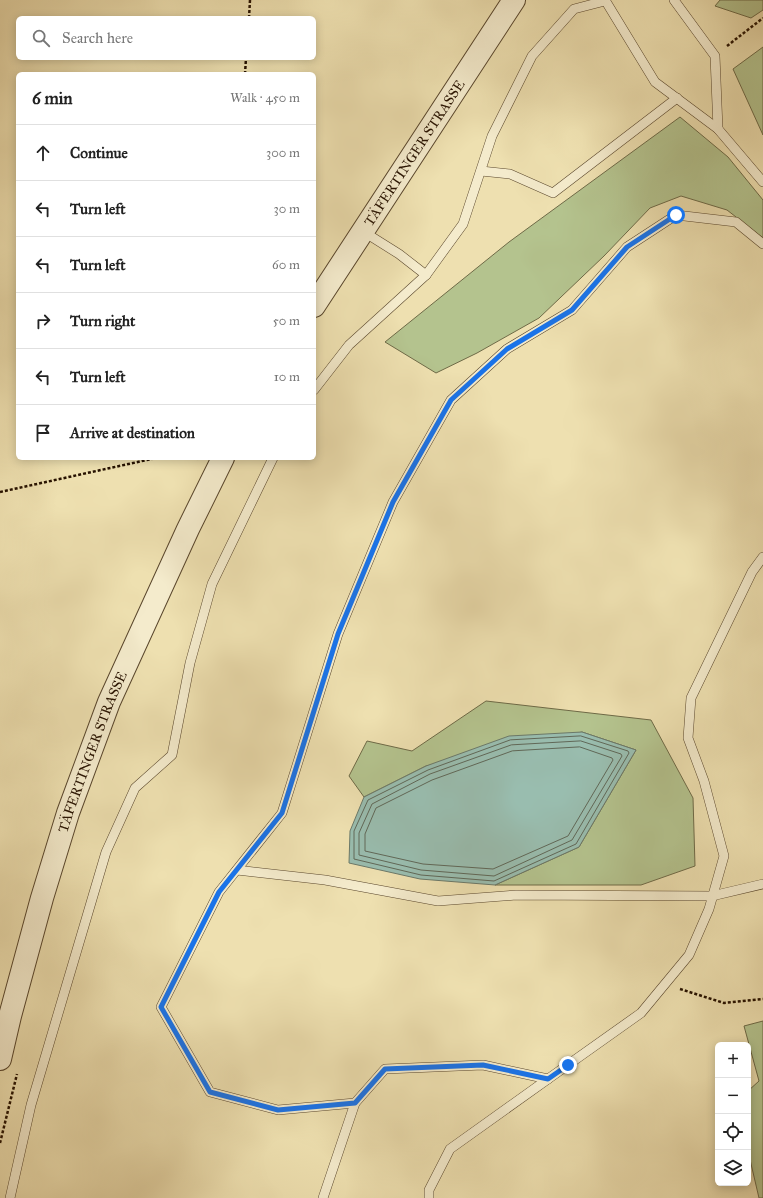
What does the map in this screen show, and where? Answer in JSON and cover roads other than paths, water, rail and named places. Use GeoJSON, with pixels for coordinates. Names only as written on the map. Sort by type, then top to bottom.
{"type":"FeatureCollection","features":[{"type":"Feature","properties":{"kind":"street","name":"TÄFERTINGER STRASSE"},"geometry":{"type":"LineString","coordinates":[[316,303],[364,232],[514,0]]}},
{"type":"Feature","properties":{"kind":"street","name":"TÄFERTINGER STRASSE"},"geometry":{"type":"LineString","coordinates":[[9,1065],[12,1008],[42,898],[68,813],[109,702],[188,529],[222,460]]}},
{"type":"Feature","properties":{"kind":"lane"},"geometry":{"type":"LineString","coordinates":[[316,387],[349,345],[426,275],[463,224],[492,136],[532,56],[574,9],[605,0],[655,82],[718,129],[763,182]]}},
{"type":"Feature","properties":{"kind":"lane"},"geometry":{"type":"LineString","coordinates":[[674,0],[715,56],[718,129]]}},
{"type":"Feature","properties":{"kind":"lane"},"geometry":{"type":"LineString","coordinates":[[481,171],[510,174],[553,193],[677,98]]}},
{"type":"Feature","properties":{"kind":"lane"},"geometry":{"type":"LineString","coordinates":[[355,1103],[278,1110],[210,1092],[161,1007],[219,892],[282,813],[341,627],[393,502],[451,400],[507,349],[572,310],[627,247],[676,215],[736,222],[763,244]]}},
{"type":"Feature","properties":{"kind":"lane"},"geometry":{"type":"LineString","coordinates":[[364,232],[399,254],[426,275]]}},
{"type":"Feature","properties":{"kind":"lane"},"geometry":{"type":"LineString","coordinates":[[10,1198],[31,1106],[106,852],[135,788],[172,755],[190,663],[212,584],[272,460]]}},
{"type":"Feature","properties":{"kind":"lane"},"geometry":{"type":"LineString","coordinates":[[429,1198],[429,1190],[450,1149],[641,1013],[689,955],[709,909],[724,856],[704,781],[688,738],[691,698],[752,572],[763,557]]}},
{"type":"Feature","properties":{"kind":"lane"},"geometry":{"type":"LineString","coordinates":[[237,870],[325,880],[438,901],[516,895],[712,896],[763,884]]}},
{"type":"Feature","properties":{"kind":"lane"},"geometry":{"type":"LineString","coordinates":[[323,1198],[355,1103],[385,1069],[483,1065],[548,1079]]}},
{"type":"Feature","properties":{"kind":"water"},"geometry":{"type":"Polygon","coordinates":[[[582,732],[636,750],[579,847],[495,885],[420,879],[349,863],[350,831],[364,797],[426,766],[509,736],[582,732]]]}}]}
